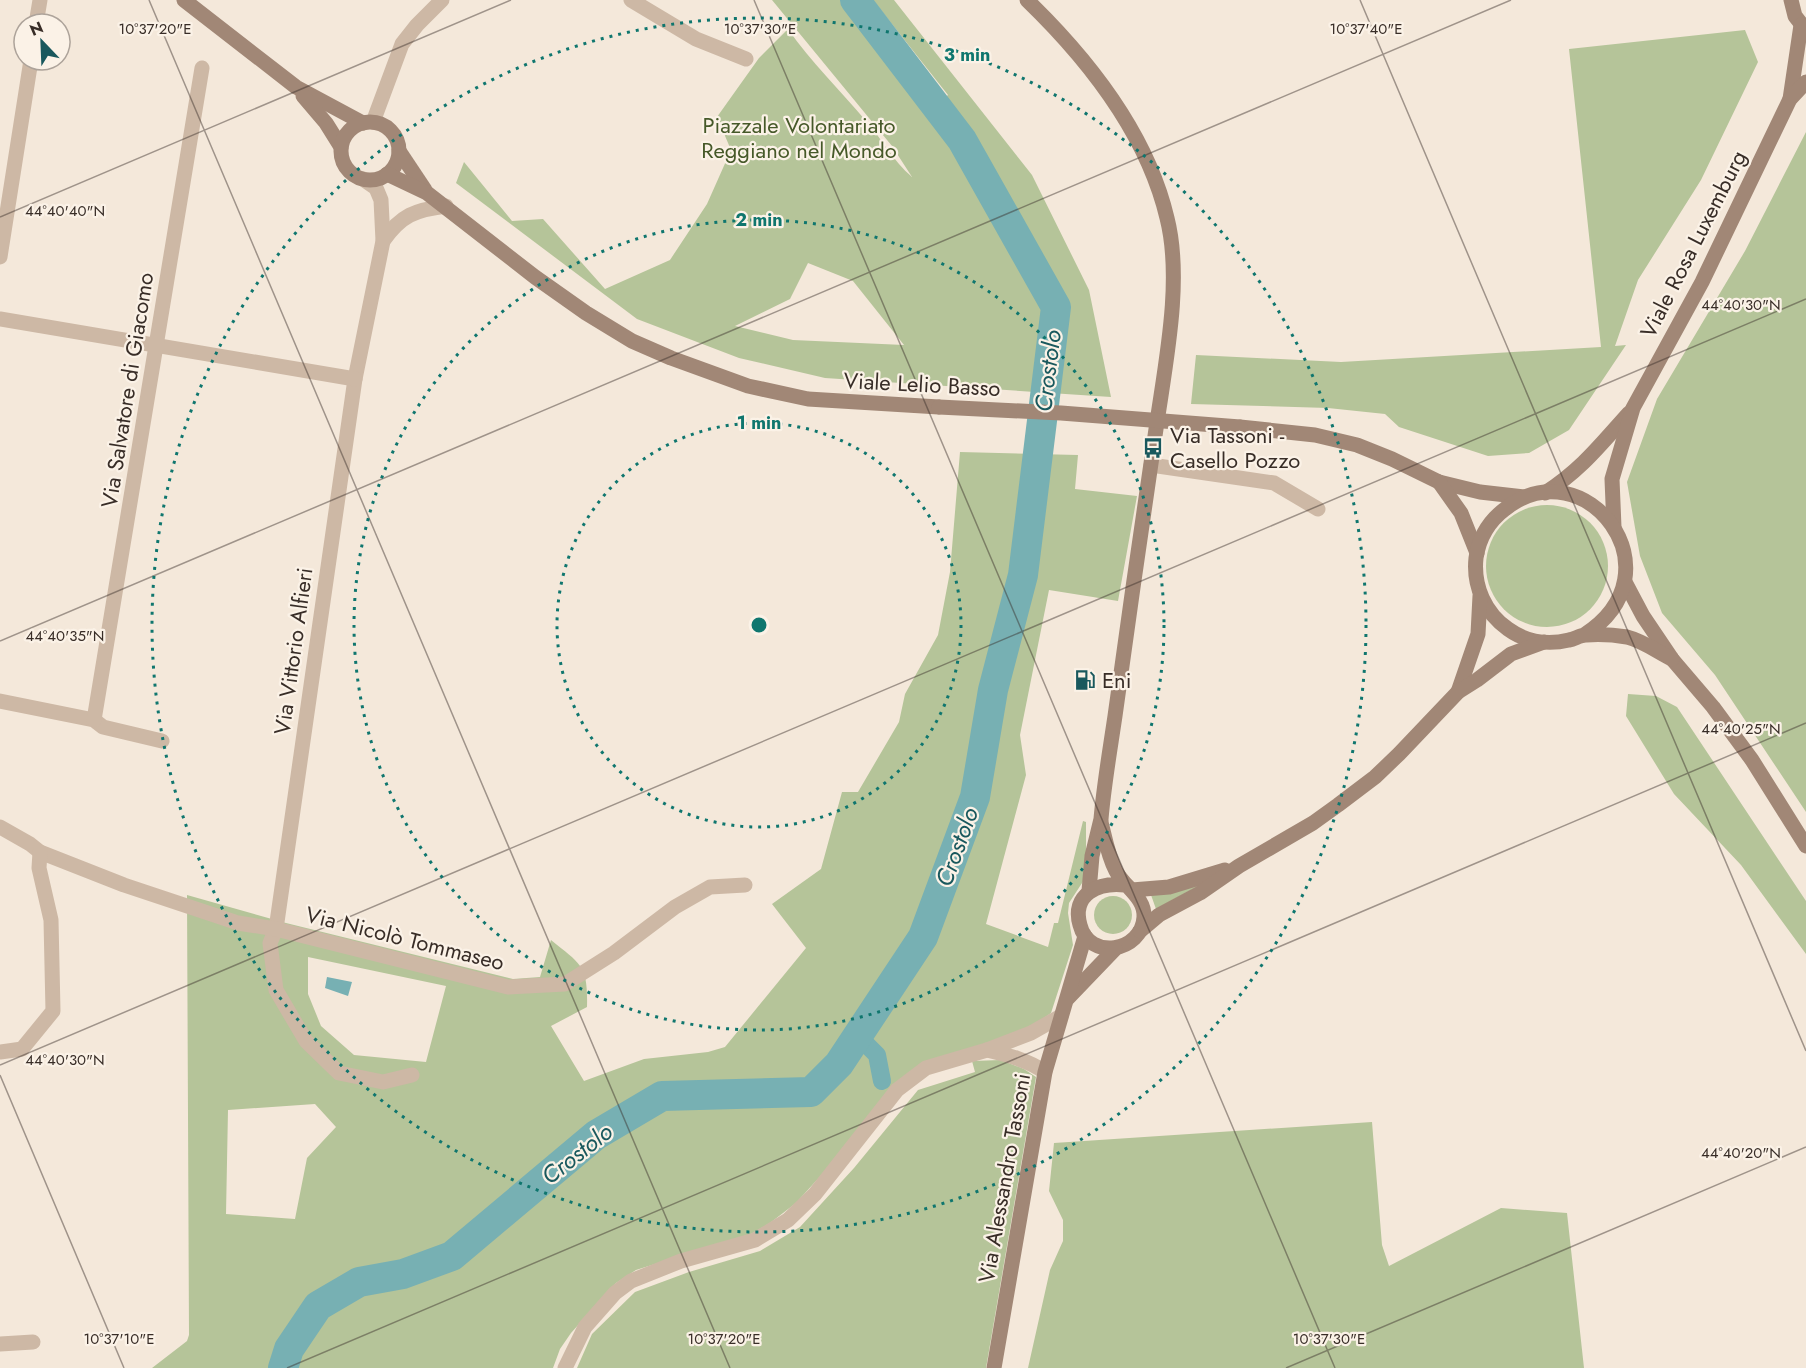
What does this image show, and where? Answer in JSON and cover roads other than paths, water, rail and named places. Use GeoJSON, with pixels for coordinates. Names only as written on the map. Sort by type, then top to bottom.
{"type":"FeatureCollection","features":[{"type":"Feature","properties":{"kind":"street"},"geometry":{"type":"LineString","coordinates":[[184,0],[296,87],[368,123],[380,124],[392,131],[398,144],[398,160],[385,176],[363,179],[348,170],[342,159],[341,147],[326,123],[296,87]]}},
{"type":"Feature","properties":{"kind":"street"},"geometry":{"type":"LineString","coordinates":[[341,147],[348,132],[368,123],[402,44],[442,0]]}},
{"type":"Feature","properties":{"kind":"street"},"geometry":{"type":"LineString","coordinates":[[631,0],[696,39],[746,59]]}},
{"type":"Feature","properties":{"kind":"street"},"geometry":{"type":"LineString","coordinates":[[1027,0],[1115,102],[1142,147],[1168,219],[1173,266],[1166,357],[1101,819],[1092,856],[1089,891],[1078,912],[1079,923],[1085,936],[1101,948],[1115,949]]}},
{"type":"Feature","properties":{"kind":"street","name":"Viale Rosa Luxemburg"},"geometry":{"type":"LineString","coordinates":[[1614,527],[1612,479],[1633,408],[1702,282],[1790,99],[1803,28],[1791,0]]}},
{"type":"Feature","properties":{"kind":"street","name":"Via Salvatore di Giacomo"},"geometry":{"type":"LineString","coordinates":[[94,720],[202,68]]}},
{"type":"Feature","properties":{"kind":"street"},"geometry":{"type":"LineString","coordinates":[[0,257],[29,72]]}},
{"type":"Feature","properties":{"kind":"street","name":"Viale Rosa Luxemburg"},"geometry":{"type":"LineString","coordinates":[[1790,99],[1806,82]]}},
{"type":"Feature","properties":{"kind":"street"},"geometry":{"type":"LineString","coordinates":[[399,151],[427,193]]}},
{"type":"Feature","properties":{"kind":"street"},"geometry":{"type":"LineString","coordinates":[[385,176],[427,193],[446,206]]}},
{"type":"Feature","properties":{"kind":"street","name":"Via Vittorio Alfieri"},"geometry":{"type":"LineString","coordinates":[[276,928],[355,379],[387,236],[388,194],[385,176]]}},
{"type":"Feature","properties":{"kind":"street","name":"Via Vittorio Alfieri"},"geometry":{"type":"LineString","coordinates":[[363,179],[376,188],[381,200],[387,236]]}},
{"type":"Feature","properties":{"kind":"street"},"geometry":{"type":"LineString","coordinates":[[387,236],[410,213],[446,206]]}},
{"type":"Feature","properties":{"kind":"street","name":"Viale Lelio Basso"},"geometry":{"type":"LineString","coordinates":[[446,206],[534,277],[586,314],[632,340],[671,358],[748,386],[808,399],[1061,413],[1315,435],[1357,445],[1439,482],[1480,492],[1524,497]]}},
{"type":"Feature","properties":{"kind":"street"},"geometry":{"type":"LineString","coordinates":[[0,319],[355,379]]}},
{"type":"Feature","properties":{"kind":"street","name":"Viale Rosa Luxemburg"},"geometry":{"type":"LineString","coordinates":[[1545,493],[1585,463],[1633,408]]}},
{"type":"Feature","properties":{"kind":"street"},"geometry":{"type":"LineString","coordinates":[[1151,465],[1274,483],[1318,508]]}},
{"type":"Feature","properties":{"kind":"street","name":"Viale Lelio Basso"},"geometry":{"type":"LineString","coordinates":[[1439,482],[1461,513],[1477,554]]}},
{"type":"Feature","properties":{"kind":"street"},"geometry":{"type":"LineString","coordinates":[[1458,692],[1478,634],[1480,594],[1476,574],[1477,554],[1488,525],[1498,514],[1524,497],[1558,493],[1584,500],[1606,516],[1614,527],[1623,548],[1625,582],[1643,616],[1672,659],[1713,707],[1752,760],[1806,846]]}},
{"type":"Feature","properties":{"kind":"street"},"geometry":{"type":"LineString","coordinates":[[1140,931],[1159,915],[1200,893],[1239,866],[1313,823],[1375,777],[1458,692],[1511,654],[1544,642],[1571,640],[1584,635],[1606,618],[1614,608],[1625,582]]}},
{"type":"Feature","properties":{"kind":"street"},"geometry":{"type":"LineString","coordinates":[[1480,594],[1492,615],[1505,627],[1520,636],[1544,642]]}},
{"type":"Feature","properties":{"kind":"street"},"geometry":{"type":"LineString","coordinates":[[1584,635],[1628,638],[1672,659]]}},
{"type":"Feature","properties":{"kind":"street"},"geometry":{"type":"LineString","coordinates":[[0,701],[94,720],[103,727],[162,741]]}},
{"type":"Feature","properties":{"kind":"street"},"geometry":{"type":"LineString","coordinates":[[1101,819],[1110,855],[1128,888],[1140,900],[1144,918],[1140,931]]}},
{"type":"Feature","properties":{"kind":"street","name":"Via Nicolò Tommaseo"},"geometry":{"type":"LineString","coordinates":[[0,827],[40,852],[124,885],[238,923],[276,928],[508,987],[565,984],[614,953],[675,908],[710,887],[745,885]]}},
{"type":"Feature","properties":{"kind":"street"},"geometry":{"type":"LineString","coordinates":[[0,1052],[22,1048],[53,1011],[51,920],[39,868],[40,852]]}},
{"type":"Feature","properties":{"kind":"street"},"geometry":{"type":"LineString","coordinates":[[1089,891],[1103,885],[1128,888],[1169,887],[1239,866]]}},
{"type":"Feature","properties":{"kind":"street","name":"Via Nicolò Tommaseo"},"geometry":{"type":"LineString","coordinates":[[276,928],[270,943],[276,990],[306,1041],[339,1073],[383,1082],[412,1075]]}},
{"type":"Feature","properties":{"kind":"street","name":"Via Alessandro Tassoni"},"geometry":{"type":"LineString","coordinates":[[1068,998],[1115,949],[1131,942],[1140,931]]}},
{"type":"Feature","properties":{"kind":"street","name":"Via Alessandro Tassoni"},"geometry":{"type":"LineString","coordinates":[[994,1368],[1045,1072],[1085,936]]}},
{"type":"Feature","properties":{"kind":"street"},"geometry":{"type":"LineString","coordinates":[[565,1368],[585,1327],[615,1293],[631,1281],[681,1262],[755,1240],[788,1220],[815,1194],[897,1090],[910,1078],[926,1068],[987,1050],[1031,1033],[1062,1016]]}},
{"type":"Feature","properties":{"kind":"street"},"geometry":{"type":"LineString","coordinates":[[987,1050],[1011,1056],[1045,1072]]}},
{"type":"Feature","properties":{"kind":"street"},"geometry":{"type":"LineString","coordinates":[[0,1344],[33,1342]]}},
{"type":"Feature","properties":{"kind":"water"},"geometry":{"type":"Polygon","coordinates":[[[327,977],[352,982],[348,996],[325,988],[327,977]]]}},
{"type":"Feature","properties":{"kind":"waterway","name":"Crostolo"},"geometry":{"type":"LineString","coordinates":[[283,1368],[289,1349],[318,1306],[359,1282],[403,1274],[452,1256],[596,1135],[662,1096],[811,1092],[839,1064],[923,937],[975,797],[993,690],[1023,575],[1056,307],[962,140],[855,0]]}},
{"type":"Feature","properties":{"kind":"waterway"},"geometry":{"type":"LineString","coordinates":[[858,1036],[877,1055],[882,1081]]}},
{"type":"Feature","properties":{"kind":"place","name":"Via Tassoni - Casello Pozzo"},"geometry":{"type":"Point","coordinates":[1153,448]}},
{"type":"Feature","properties":{"kind":"place","name":"Eni"},"geometry":{"type":"Point","coordinates":[1085,680]}},
{"type":"Feature","properties":{"kind":"park label","name":"Piazzale Volontariato Reggiano nel Mondo"},"geometry":{"type":"Point","coordinates":[799,138]}}]}
